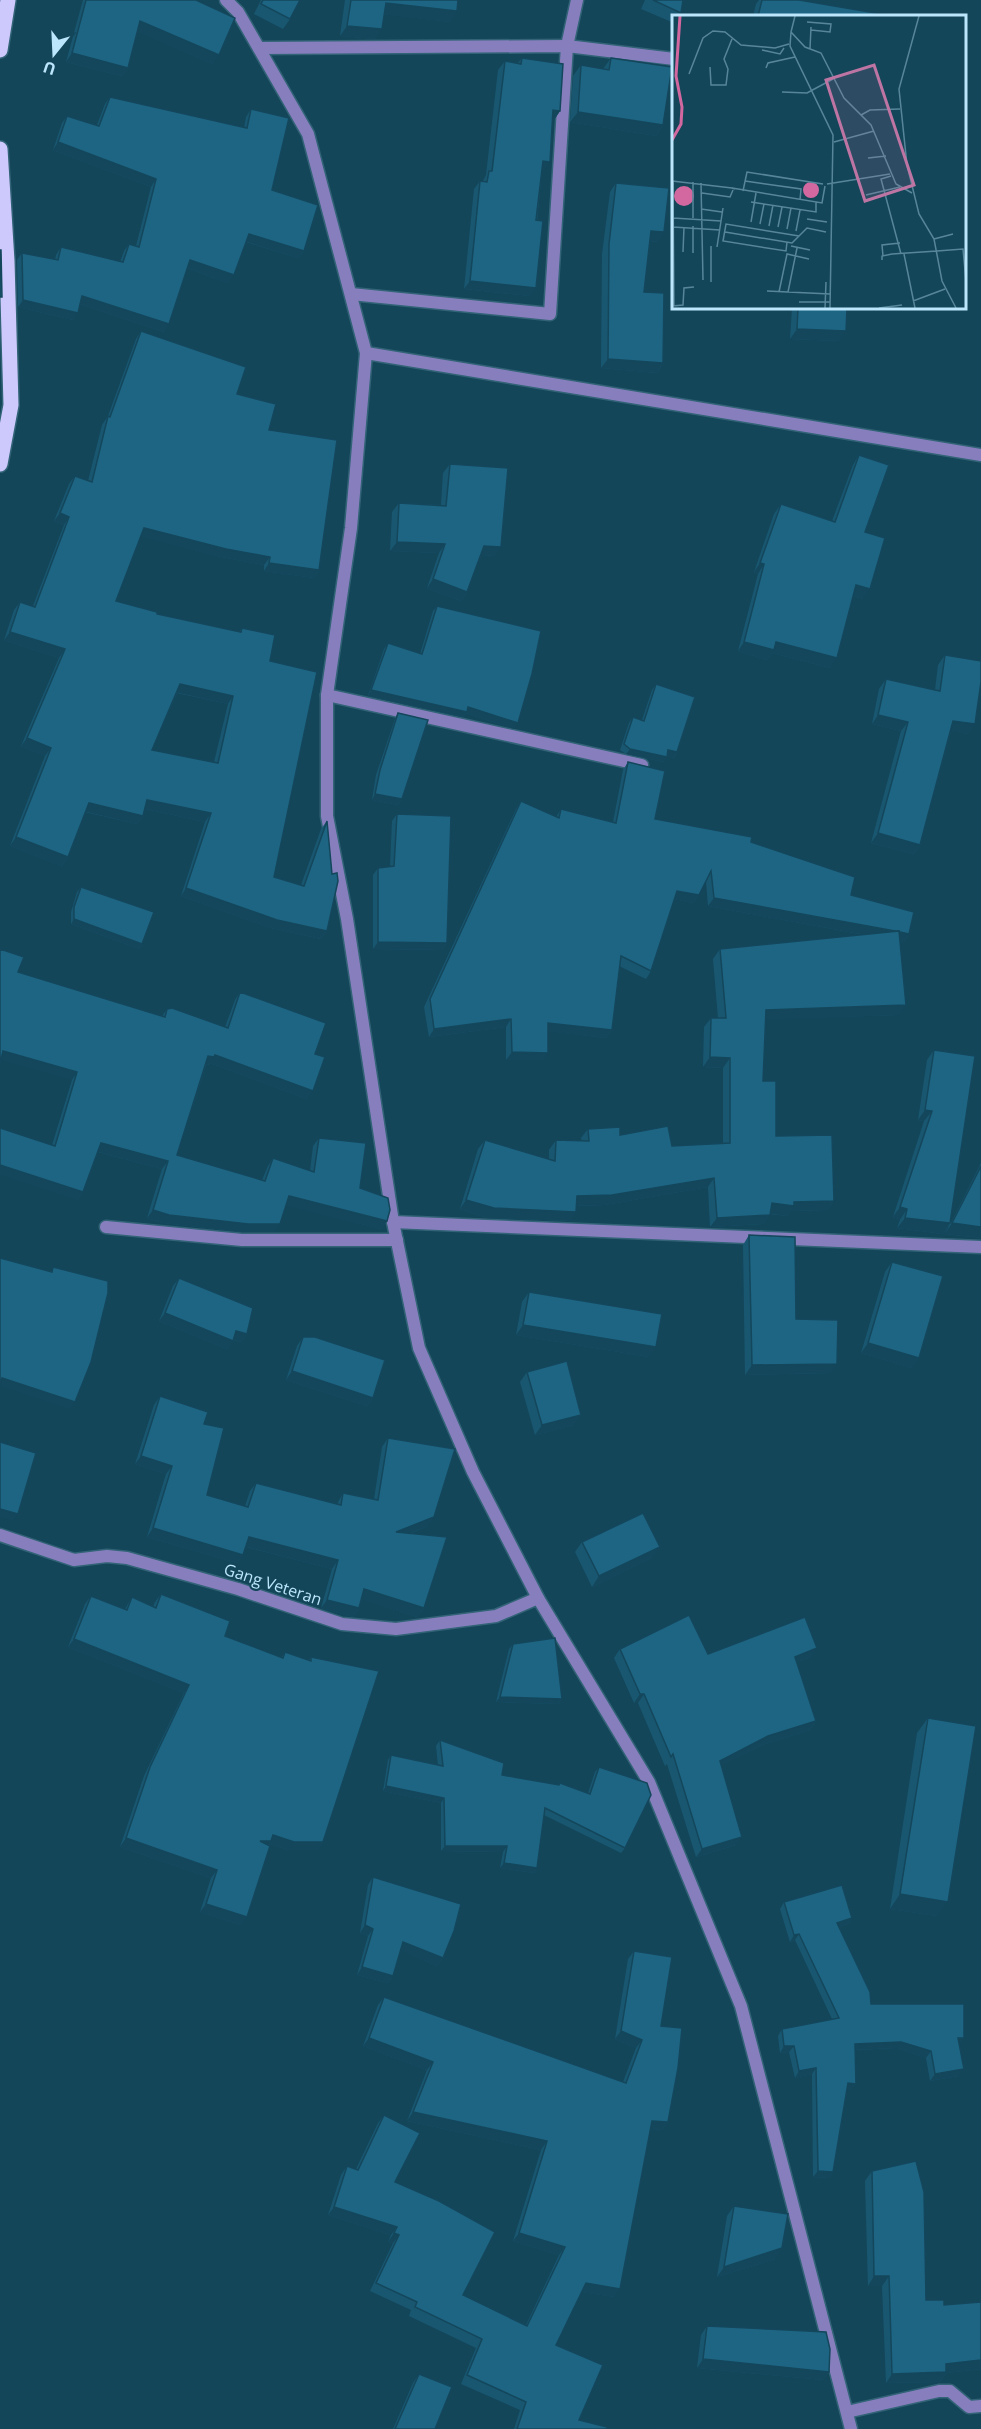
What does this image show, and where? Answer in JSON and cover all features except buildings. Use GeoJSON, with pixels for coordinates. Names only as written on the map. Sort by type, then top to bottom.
{"type":"FeatureCollection","features":[{"type":"Feature","properties":{"kind":"main road"},"geometry":{"type":"LineString","coordinates":[[0,50],[8,0]]}},
{"type":"Feature","properties":{"kind":"main road"},"geometry":{"type":"LineString","coordinates":[[0,149],[12,405],[0,464]]}},
{"type":"Feature","properties":{"kind":"street"},"geometry":{"type":"LineString","coordinates":[[226,0],[238,12],[308,134],[366,353],[351,528],[327,695],[327,816],[347,918],[393,1222],[419,1348],[473,1472],[538,1598],[649,1782],[741,2006],[851,2429]]}},
{"type":"Feature","properties":{"kind":"street"},"geometry":{"type":"LineString","coordinates":[[351,294],[550,314],[567,46],[577,0]]}},
{"type":"Feature","properties":{"kind":"street"},"geometry":{"type":"LineString","coordinates":[[259,48],[567,46],[672,59]]}},
{"type":"Feature","properties":{"kind":"street"},"geometry":{"type":"LineString","coordinates":[[366,353],[981,455]]}},
{"type":"Feature","properties":{"kind":"street"},"geometry":{"type":"LineString","coordinates":[[327,695],[653,768]]}},
{"type":"Feature","properties":{"kind":"street"},"geometry":{"type":"LineString","coordinates":[[393,1222],[981,1247]]}},
{"type":"Feature","properties":{"kind":"street"},"geometry":{"type":"LineString","coordinates":[[106,1227],[242,1240],[397,1240]]}},
{"type":"Feature","properties":{"kind":"street","name":"Gang Veteran"},"geometry":{"type":"LineString","coordinates":[[0,1535],[74,1560],[107,1556],[127,1558],[238,1589],[342,1624],[396,1629],[495,1616],[538,1598]]}},
{"type":"Feature","properties":{"kind":"street"},"geometry":{"type":"LineString","coordinates":[[847,2412],[939,2391],[950,2391],[969,2407],[981,2406]]}}]}
